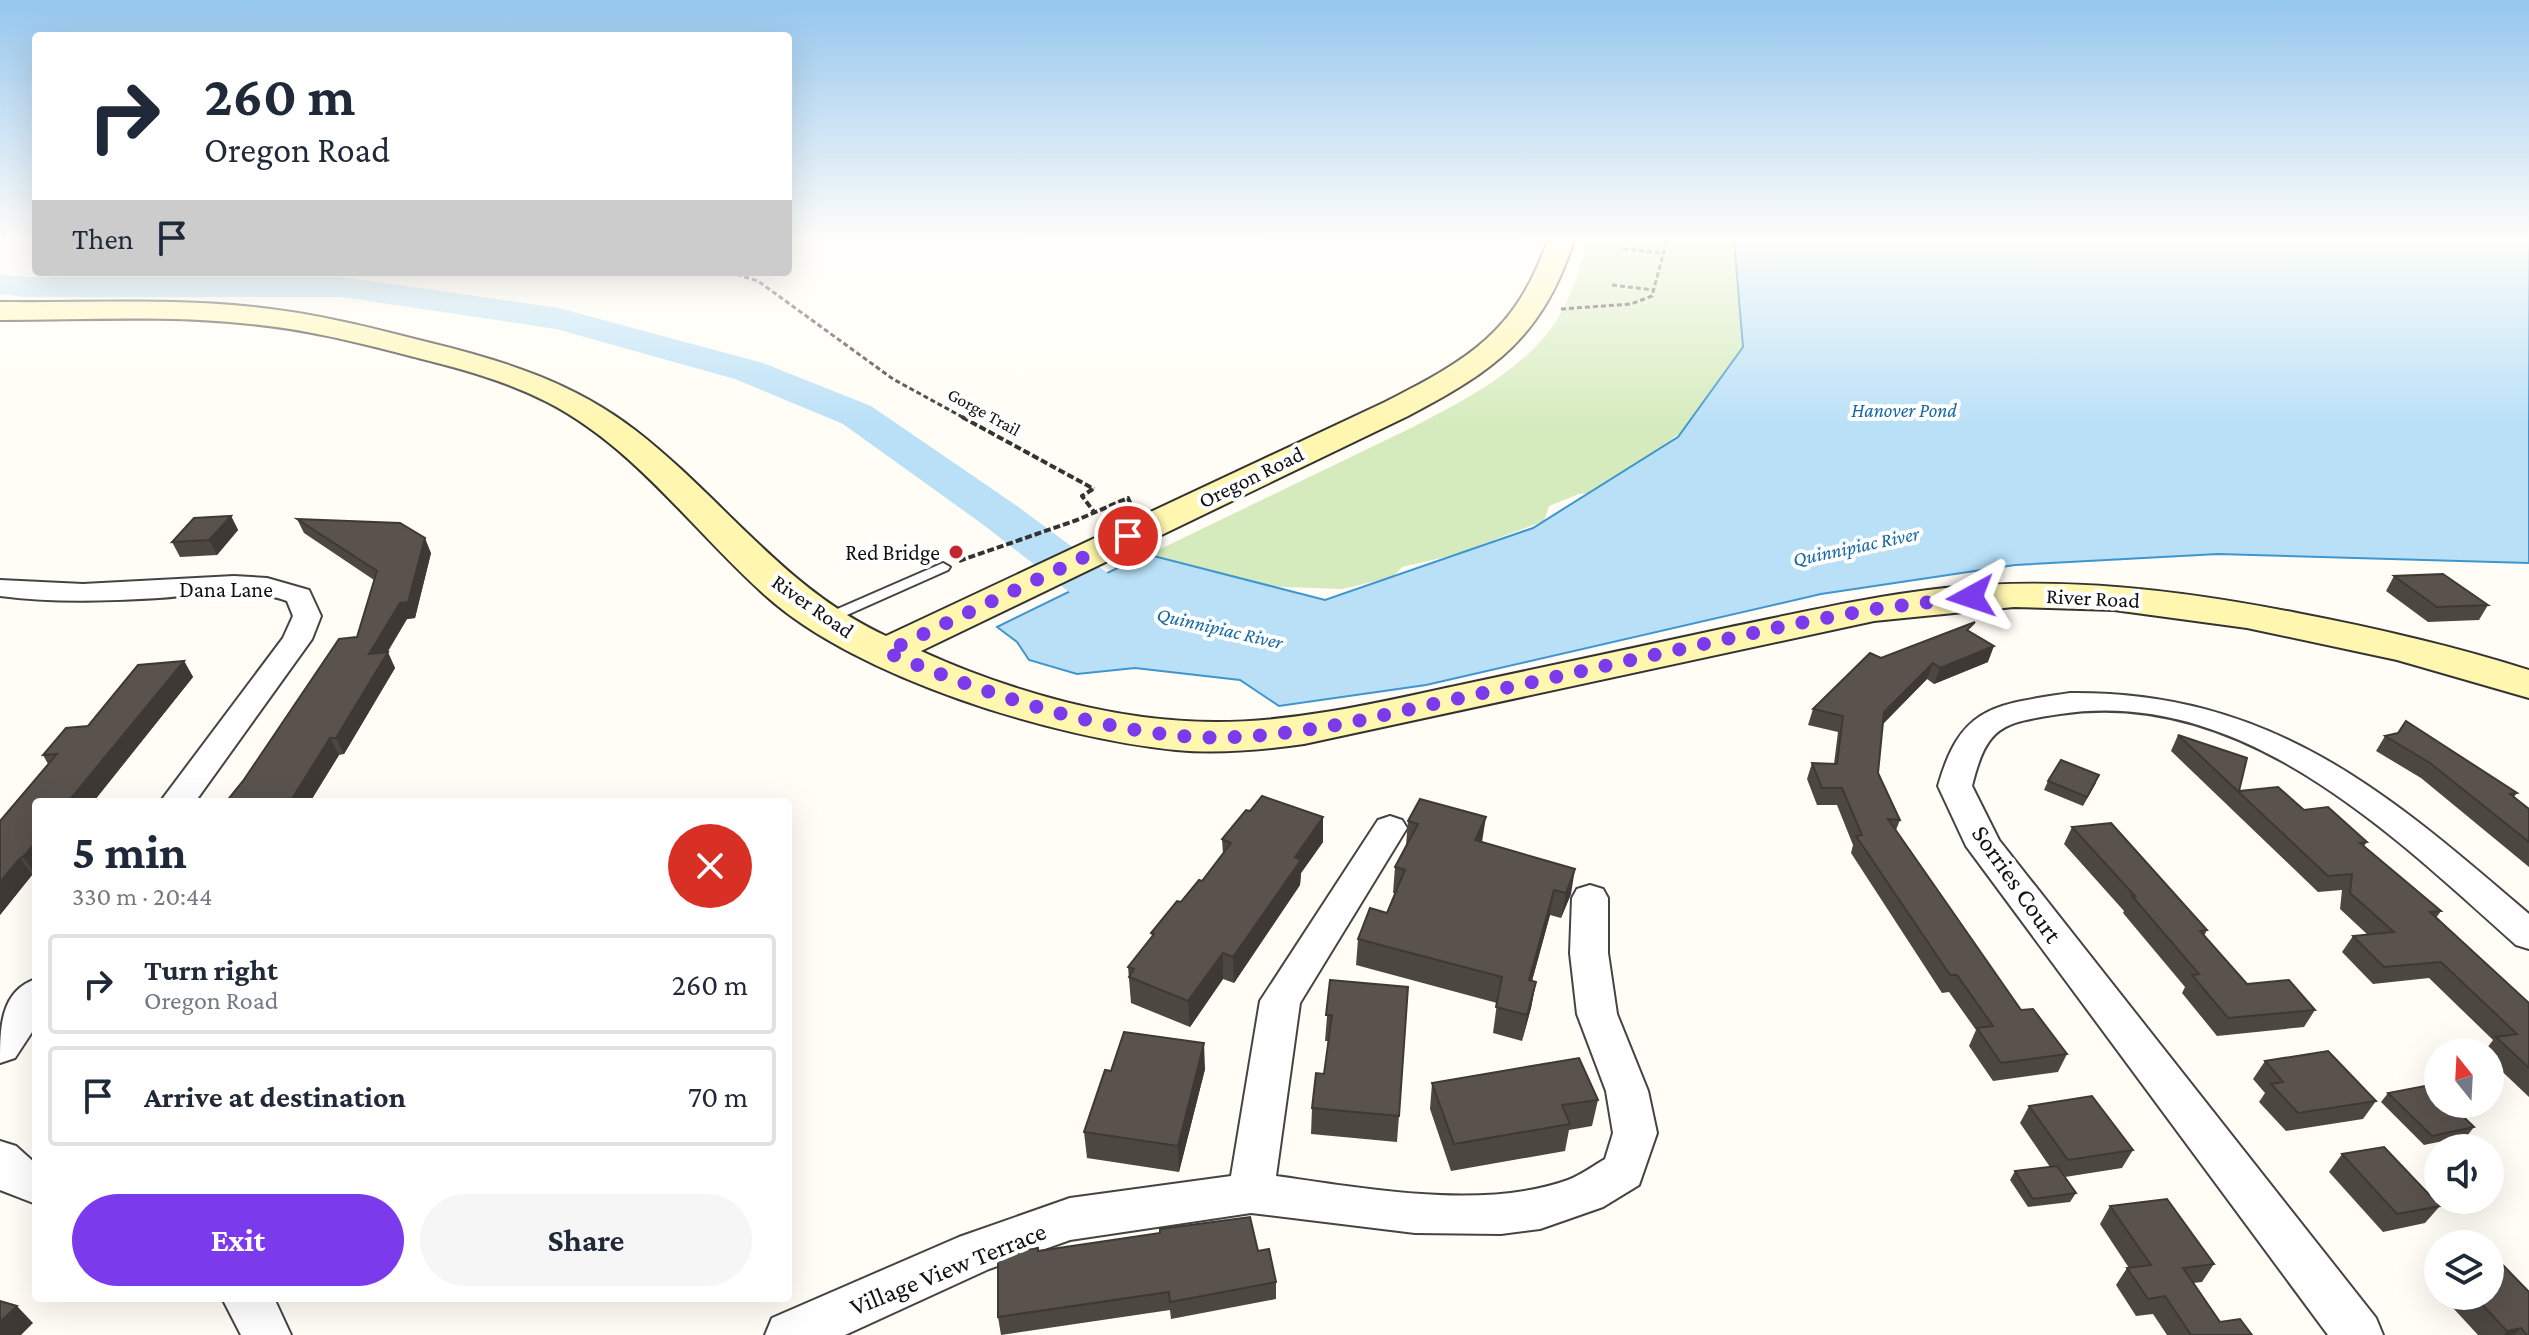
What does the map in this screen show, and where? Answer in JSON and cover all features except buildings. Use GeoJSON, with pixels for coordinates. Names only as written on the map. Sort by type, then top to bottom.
{"type":"FeatureCollection","features":[{"type":"Feature","properties":{"kind":"main road","name":"Oregon Road"},"geometry":{"type":"LineString","coordinates":[[886,652],[946,623],[1141,511],[1403,403],[1484,356],[1507,338],[1535,302]]}},
{"type":"Feature","properties":{"kind":"main road","name":"River Road"},"geometry":{"type":"LineString","coordinates":[[0,311],[180,311],[267,317],[409,346],[535,385],[591,413],[618,433],[766,574],[824,620],[886,652],[1024,701],[1103,723],[1173,735],[1236,737],[1289,733],[1348,723],[1874,609],[1948,599],[2068,595],[2215,610],[2325,630],[2425,654],[2529,685]]}},
{"type":"Feature","properties":{"kind":"street","name":"Dana Lane"},"geometry":{"type":"LineString","coordinates":[[0,588],[27,592],[92,593],[238,584],[279,587],[299,596],[307,616],[297,639],[180,798]]}},
{"type":"Feature","properties":{"kind":"street","name":"Sorries Court"},"geometry":{"type":"LineString","coordinates":[[2358,1335],[1984,846],[1955,786],[1971,740],[2002,715],[2065,701],[2161,707],[2259,736],[2346,784],[2427,846],[2529,935]]}},
{"type":"Feature","properties":{"kind":"street"},"geometry":{"type":"LineString","coordinates":[[1251,1193],[1280,1001],[1390,828]]}},
{"type":"Feature","properties":{"kind":"street","name":"Village View Terrace"},"geometry":{"type":"LineString","coordinates":[[790,1335],[976,1252],[1070,1219],[1251,1193],[1372,1209],[1505,1214],[1574,1198],[1623,1171],[1635,1133],[1627,1091],[1597,1014],[1589,953],[1590,898]]}},
{"type":"Feature","properties":{"kind":"street"},"geometry":{"type":"LineString","coordinates":[[0,1046],[32,1000]]}},
{"type":"Feature","properties":{"kind":"street"},"geometry":{"type":"LineString","coordinates":[[0,1160],[17,1177],[32,1183]]}},
{"type":"Feature","properties":{"kind":"street"},"geometry":{"type":"LineString","coordinates":[[249,1302],[266,1335]]}},
{"type":"Feature","properties":{"kind":"lane"},"geometry":{"type":"LineString","coordinates":[[824,620],[943,567]]}},
{"type":"Feature","properties":{"kind":"path","name":"Gorge Trail"},"geometry":{"type":"LineString","coordinates":[[787,302],[893,379],[1094,489],[1082,496],[1094,512]]}},
{"type":"Feature","properties":{"kind":"path"},"geometry":{"type":"LineString","coordinates":[[1552,312],[1590,303],[1638,302]]}},
{"type":"Feature","properties":{"kind":"path"},"geometry":{"type":"LineString","coordinates":[[978,555],[1094,512],[1141,511]]}},
{"type":"Feature","properties":{"kind":"green space"},"geometry":{"type":"Polygon","coordinates":[[[1567,302],[1748,302],[1748,343],[1693,424],[1672,439],[1654,458],[1593,493],[1579,494],[1549,506],[1544,521],[1454,555],[1402,567],[1393,577],[1342,589],[1254,586],[1150,554],[1464,400],[1527,355],[1550,330],[1567,302]]]}},
{"type":"Feature","properties":{"kind":"water","name":"Hanover Pond"},"geometry":{"type":"Polygon","coordinates":[[[1739,302],[2529,302],[2529,563],[2218,554],[2015,565],[1821,594],[1426,685],[1279,706],[1240,680],[1135,668],[1077,674],[1029,660],[1017,642],[997,627],[1146,554],[1325,600],[1533,528],[1678,437],[1743,347],[1739,302]]]}},
{"type":"Feature","properties":{"kind":"waterway","name":"Quinnipiac River"},"geometry":{"type":"LineString","coordinates":[[446,302],[559,319],[749,371],[857,415],[1001,516],[1115,603],[1155,613]]}},
{"type":"Feature","properties":{"kind":"place","name":"Red Bridge"},"geometry":{"type":"Point","coordinates":[956,552]}},
{"type":"Feature","properties":{"kind":"route"},"geometry":{"type":"LineString","coordinates":[[1128,536],[886,652],[943,675],[1103,723],[1173,735],[1236,737],[1289,733],[1348,723],[1789,625],[1874,609],[1971,597]]}}]}
